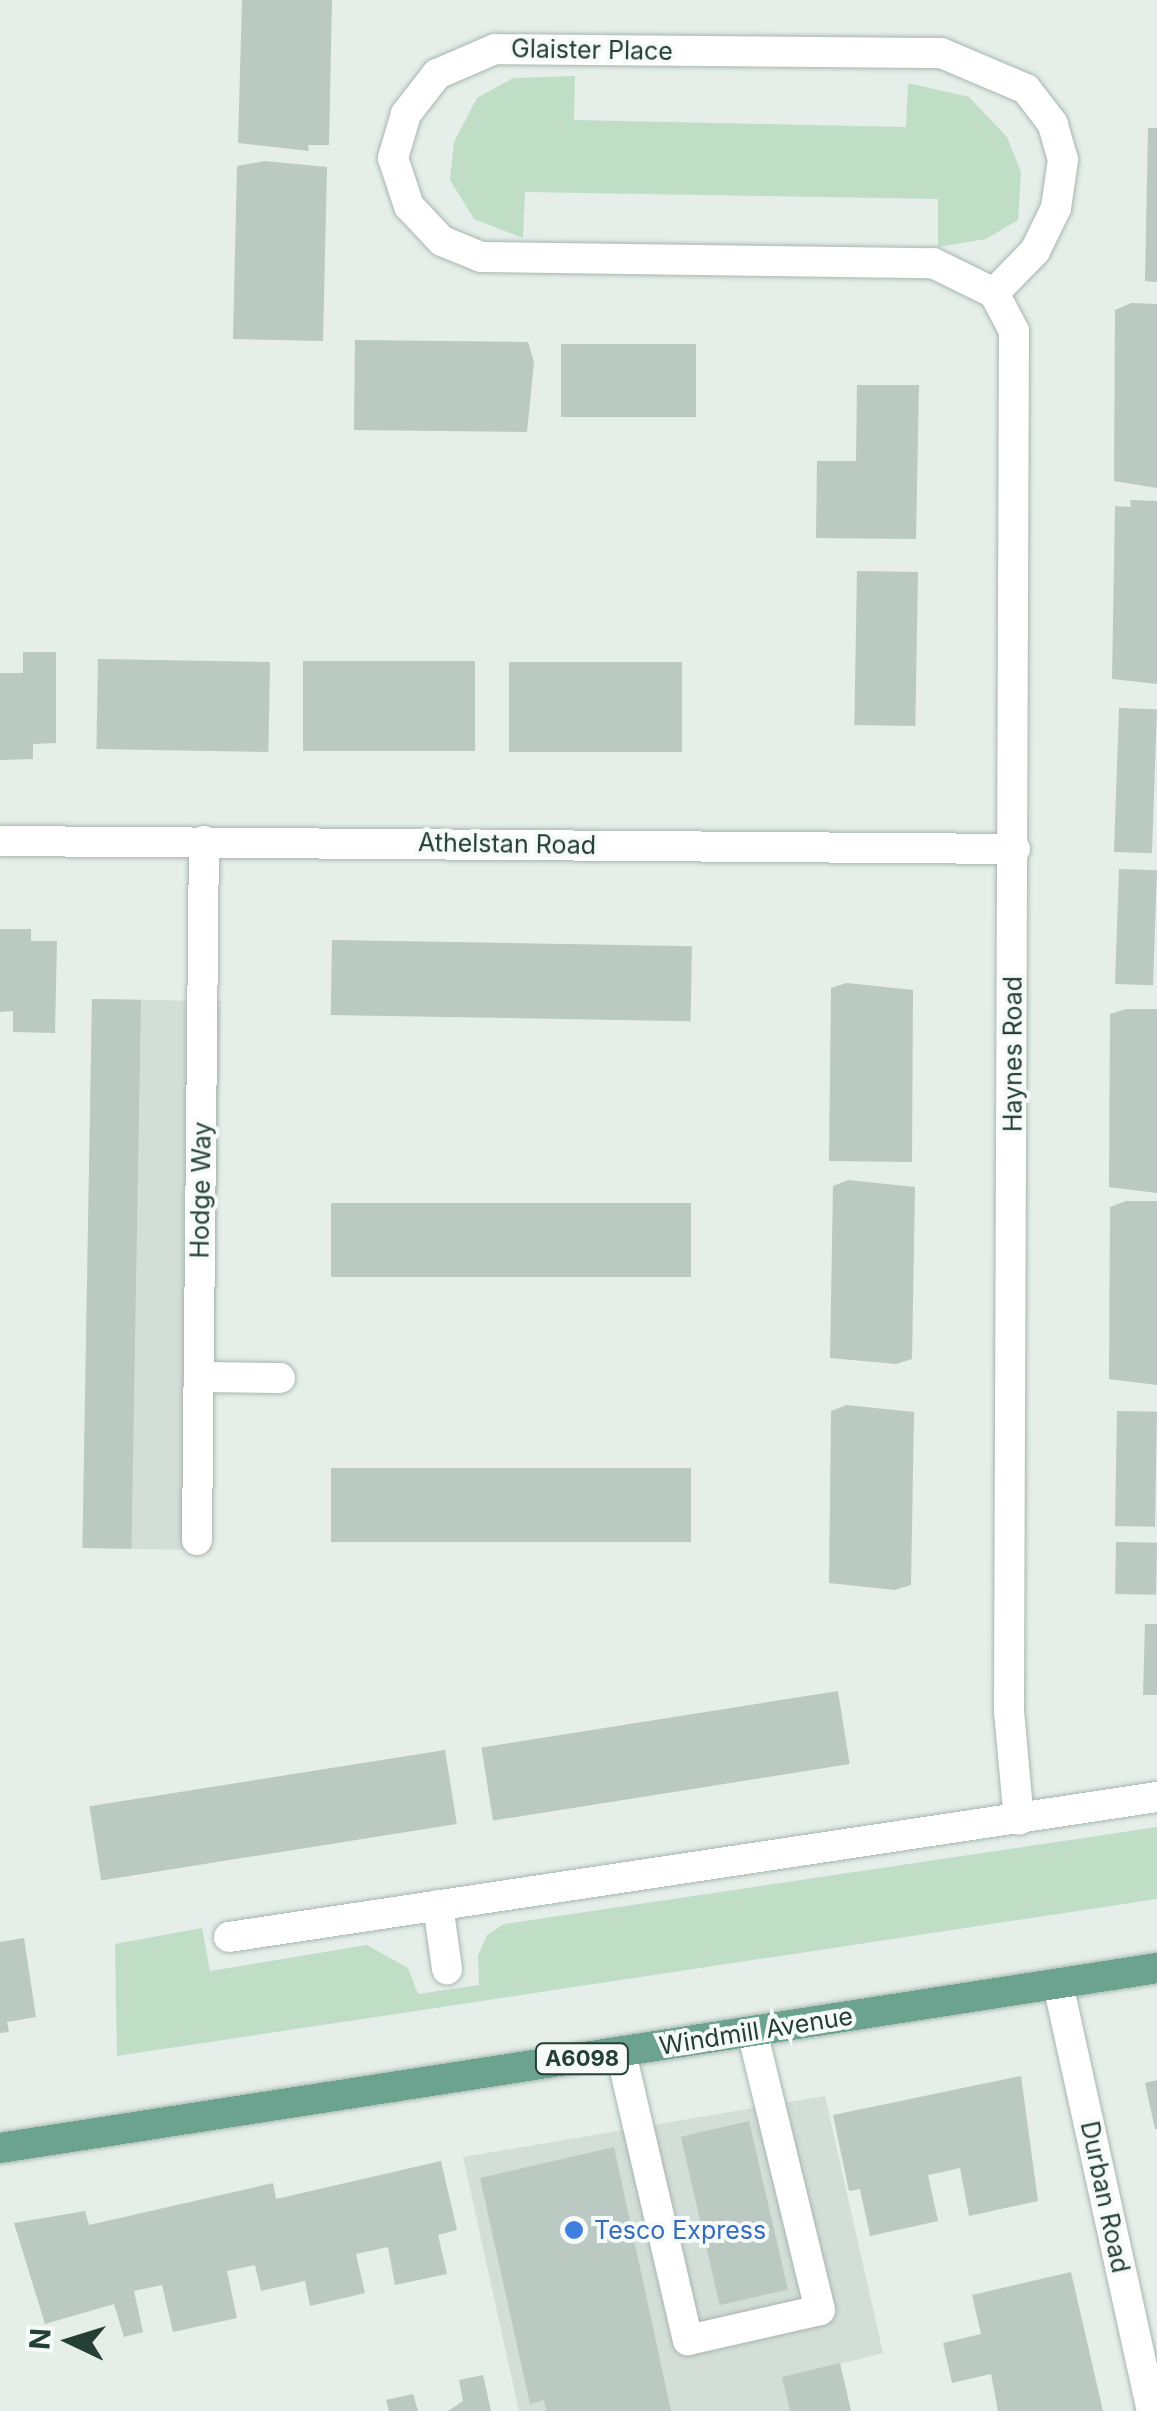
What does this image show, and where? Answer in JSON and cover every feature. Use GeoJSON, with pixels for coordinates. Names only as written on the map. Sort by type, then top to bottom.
{"type":"FeatureCollection","features":[{"type":"Feature","properties":{"kind":"main road","name":"Windmill Avenue"},"geometry":{"type":"LineString","coordinates":[[0,2148],[1157,1968]]}},
{"type":"Feature","properties":{"kind":"street","name":"Glaister Place"},"geometry":{"type":"LineString","coordinates":[[495,49],[941,53],[1026,89],[1053,124],[1063,160],[1056,208],[1035,251],[994,293],[933,264],[482,257],[442,241],[409,206],[392,158],[406,114],[436,74],[495,49]]}},
{"type":"Feature","properties":{"kind":"street","name":"Haynes Road"},"geometry":{"type":"LineString","coordinates":[[994,293],[1014,331],[1018,386],[1009,1710],[1019,1820]]}},
{"type":"Feature","properties":{"kind":"street","name":"Athelstan Road"},"geometry":{"type":"LineString","coordinates":[[0,840],[1015,850]]}},
{"type":"Feature","properties":{"kind":"street","name":"Hodge Way"},"geometry":{"type":"LineString","coordinates":[[197,1540],[204,841]]}},
{"type":"Feature","properties":{"kind":"street"},"geometry":{"type":"LineString","coordinates":[[199,1377],[280,1378]]}},
{"type":"Feature","properties":{"kind":"street"},"geometry":{"type":"LineString","coordinates":[[229,1937],[1157,1797]]}},
{"type":"Feature","properties":{"kind":"street"},"geometry":{"type":"LineString","coordinates":[[438,1905],[447,1969]]}},
{"type":"Feature","properties":{"kind":"street","name":"Durban Road"},"geometry":{"type":"LineString","coordinates":[[1058,1984],[1148,2357],[1152,2411]]}},
{"type":"Feature","properties":{"kind":"street"},"geometry":{"type":"LineString","coordinates":[[621,2052],[688,2340],[820,2310],[752,2032]]}},
{"type":"Feature","properties":{"kind":"shaded area"},"geometry":{"type":"Polygon","coordinates":[[[92,999],[221,1001],[211,1550],[82,1548],[92,999]]]}},
{"type":"Feature","properties":{"kind":"shaded area"},"geometry":{"type":"Polygon","coordinates":[[[825,2096],[883,2353],[840,2364],[851,2411],[519,2411],[463,2157],[825,2096]]]}},
{"type":"Feature","properties":{"kind":"green space"},"geometry":{"type":"Polygon","coordinates":[[[575,76],[574,120],[906,127],[908,83],[969,97],[1007,137],[1021,172],[1018,220],[986,239],[938,247],[938,199],[525,192],[523,238],[474,219],[450,180],[454,142],[477,98],[513,78],[575,76]]]}},
{"type":"Feature","properties":{"kind":"green space"},"geometry":{"type":"Polygon","coordinates":[[[1157,1827],[1157,1899],[117,2056],[115,1944],[202,1928],[210,1971],[367,1945],[408,1968],[418,1994],[479,1985],[478,1956],[487,1935],[504,1924],[1157,1827]]]}},
{"type":"Feature","properties":{"kind":"building"},"geometry":{"type":"Polygon","coordinates":[[[242,0],[332,0],[329,145],[308,145],[309,151],[238,143],[242,0]]]}},
{"type":"Feature","properties":{"kind":"building"},"geometry":{"type":"Polygon","coordinates":[[[1148,128],[1157,128],[1157,282],[1145,281],[1148,128]]]}},
{"type":"Feature","properties":{"kind":"building"},"geometry":{"type":"Polygon","coordinates":[[[265,161],[327,167],[323,341],[233,339],[237,166],[265,161]]]}},
{"type":"Feature","properties":{"kind":"building"},"geometry":{"type":"Polygon","coordinates":[[[1131,303],[1157,304],[1157,488],[1114,481],[1115,310],[1131,303]]]}},
{"type":"Feature","properties":{"kind":"building"},"geometry":{"type":"Polygon","coordinates":[[[355,340],[528,342],[534,362],[527,432],[354,430],[355,340]]]}},
{"type":"Feature","properties":{"kind":"building"},"geometry":{"type":"Polygon","coordinates":[[[561,344],[696,344],[696,417],[561,417],[561,344]]]}},
{"type":"Feature","properties":{"kind":"building"},"geometry":{"type":"Polygon","coordinates":[[[857,385],[919,385],[916,539],[816,538],[817,461],[856,461],[857,385]]]}},
{"type":"Feature","properties":{"kind":"building"},"geometry":{"type":"Polygon","coordinates":[[[1130,500],[1157,501],[1157,684],[1112,679],[1115,506],[1131,507],[1130,500]]]}},
{"type":"Feature","properties":{"kind":"building"},"geometry":{"type":"Polygon","coordinates":[[[857,571],[918,572],[915,726],[854,725],[857,571]]]}},
{"type":"Feature","properties":{"kind":"building"},"geometry":{"type":"Polygon","coordinates":[[[23,652],[56,652],[56,743],[33,744],[33,759],[0,760],[0,673],[23,673],[23,652]]]}},
{"type":"Feature","properties":{"kind":"building"},"geometry":{"type":"Polygon","coordinates":[[[98,659],[270,662],[268,752],[96,749],[98,659]]]}},
{"type":"Feature","properties":{"kind":"building"},"geometry":{"type":"Polygon","coordinates":[[[303,661],[475,661],[475,751],[303,751],[303,661]]]}},
{"type":"Feature","properties":{"kind":"building"},"geometry":{"type":"Polygon","coordinates":[[[509,662],[682,662],[682,752],[509,752],[509,662]]]}},
{"type":"Feature","properties":{"kind":"building"},"geometry":{"type":"Polygon","coordinates":[[[1119,708],[1157,709],[1152,853],[1114,852],[1119,708]]]}},
{"type":"Feature","properties":{"kind":"building"},"geometry":{"type":"Polygon","coordinates":[[[1119,869],[1157,870],[1153,985],[1115,984],[1119,869]]]}},
{"type":"Feature","properties":{"kind":"building"},"geometry":{"type":"Polygon","coordinates":[[[0,929],[31,929],[31,941],[57,941],[55,1033],[13,1032],[13,1011],[0,1012],[0,929]]]}},
{"type":"Feature","properties":{"kind":"building"},"geometry":{"type":"Polygon","coordinates":[[[332,940],[692,946],[691,1021],[331,1015],[332,940]]]}},
{"type":"Feature","properties":{"kind":"building"},"geometry":{"type":"Polygon","coordinates":[[[847,983],[913,990],[912,1162],[829,1161],[831,988],[847,983]]]}},
{"type":"Feature","properties":{"kind":"building"},"geometry":{"type":"Polygon","coordinates":[[[92,999],[141,1000],[131,1549],[82,1548],[92,999]]]}},
{"type":"Feature","properties":{"kind":"building"},"geometry":{"type":"Polygon","coordinates":[[[1126,1009],[1157,1009],[1157,1193],[1109,1187],[1110,1014],[1126,1009]]]}},
{"type":"Feature","properties":{"kind":"building"},"geometry":{"type":"Polygon","coordinates":[[[848,1180],[915,1187],[912,1359],[896,1364],[830,1358],[833,1186],[848,1180]]]}},
{"type":"Feature","properties":{"kind":"building"},"geometry":{"type":"Polygon","coordinates":[[[1126,1201],[1157,1201],[1157,1385],[1109,1379],[1110,1207],[1126,1201]]]}},
{"type":"Feature","properties":{"kind":"building"},"geometry":{"type":"Polygon","coordinates":[[[331,1203],[691,1203],[691,1277],[331,1277],[331,1203]]]}},
{"type":"Feature","properties":{"kind":"building"},"geometry":{"type":"Polygon","coordinates":[[[846,1405],[914,1412],[911,1585],[895,1590],[829,1583],[831,1411],[846,1405]]]}},
{"type":"Feature","properties":{"kind":"building"},"geometry":{"type":"Polygon","coordinates":[[[1117,1411],[1157,1412],[1155,1527],[1115,1526],[1117,1411]]]}},
{"type":"Feature","properties":{"kind":"building"},"geometry":{"type":"Polygon","coordinates":[[[331,1468],[691,1468],[691,1542],[331,1542],[331,1468]]]}},
{"type":"Feature","properties":{"kind":"building"},"geometry":{"type":"Polygon","coordinates":[[[1116,1542],[1157,1543],[1156,1595],[1115,1594],[1116,1542]]]}},
{"type":"Feature","properties":{"kind":"building"},"geometry":{"type":"Polygon","coordinates":[[[1145,1624],[1157,1624],[1157,1695],[1143,1695],[1145,1624]]]}},
{"type":"Feature","properties":{"kind":"building"},"geometry":{"type":"Polygon","coordinates":[[[838,1691],[850,1764],[493,1821],[481,1747],[838,1691]]]}},
{"type":"Feature","properties":{"kind":"building"},"geometry":{"type":"Polygon","coordinates":[[[445,1750],[457,1824],[101,1880],[89,1806],[445,1750]]]}},
{"type":"Feature","properties":{"kind":"building"},"geometry":{"type":"Polygon","coordinates":[[[24,1938],[36,2017],[7,2022],[9,2032],[0,2033],[0,1942],[24,1938]]]}},
{"type":"Feature","properties":{"kind":"building"},"geometry":{"type":"Polygon","coordinates":[[[1021,2076],[1038,2201],[969,2216],[960,2168],[928,2175],[938,2221],[870,2236],[860,2189],[849,2191],[833,2115],[1021,2076]]]}},
{"type":"Feature","properties":{"kind":"building"},"geometry":{"type":"Polygon","coordinates":[[[1157,2080],[1157,2129],[1155,2129],[1145,2083],[1157,2080]]]}},
{"type":"Feature","properties":{"kind":"building"},"geometry":{"type":"Polygon","coordinates":[[[749,2121],[788,2290],[720,2305],[681,2137],[749,2121]]]}},
{"type":"Feature","properties":{"kind":"building"},"geometry":{"type":"Polygon","coordinates":[[[614,2147],[671,2411],[546,2411],[544,2400],[530,2404],[480,2178],[614,2147]]]}},
{"type":"Feature","properties":{"kind":"building"},"geometry":{"type":"Polygon","coordinates":[[[441,2161],[457,2230],[438,2235],[447,2274],[395,2285],[388,2247],[356,2254],[365,2293],[310,2306],[305,2281],[261,2291],[255,2265],[227,2271],[237,2318],[173,2332],[162,2285],[134,2291],[143,2332],[124,2337],[114,2304],[45,2324],[14,2223],[85,2211],[89,2225],[273,2183],[276,2199],[441,2161]]]}},
{"type":"Feature","properties":{"kind":"building"},"geometry":{"type":"Polygon","coordinates":[[[1071,2272],[1103,2411],[998,2411],[991,2374],[952,2383],[943,2343],[981,2334],[972,2295],[1071,2272]]]}},
{"type":"Feature","properties":{"kind":"building"},"geometry":{"type":"Polygon","coordinates":[[[840,2363],[851,2411],[790,2411],[782,2377],[840,2363]]]}},
{"type":"Feature","properties":{"kind":"building"},"geometry":{"type":"Polygon","coordinates":[[[483,2375],[491,2411],[448,2411],[463,2401],[459,2380],[483,2375]]]}},
{"type":"Feature","properties":{"kind":"building"},"geometry":{"type":"Polygon","coordinates":[[[413,2394],[418,2411],[389,2411],[386,2400],[413,2394]]]}},
{"type":"Feature","properties":{"kind":"place","name":"Tesco Express"},"geometry":{"type":"Point","coordinates":[574,2230]}}]}
